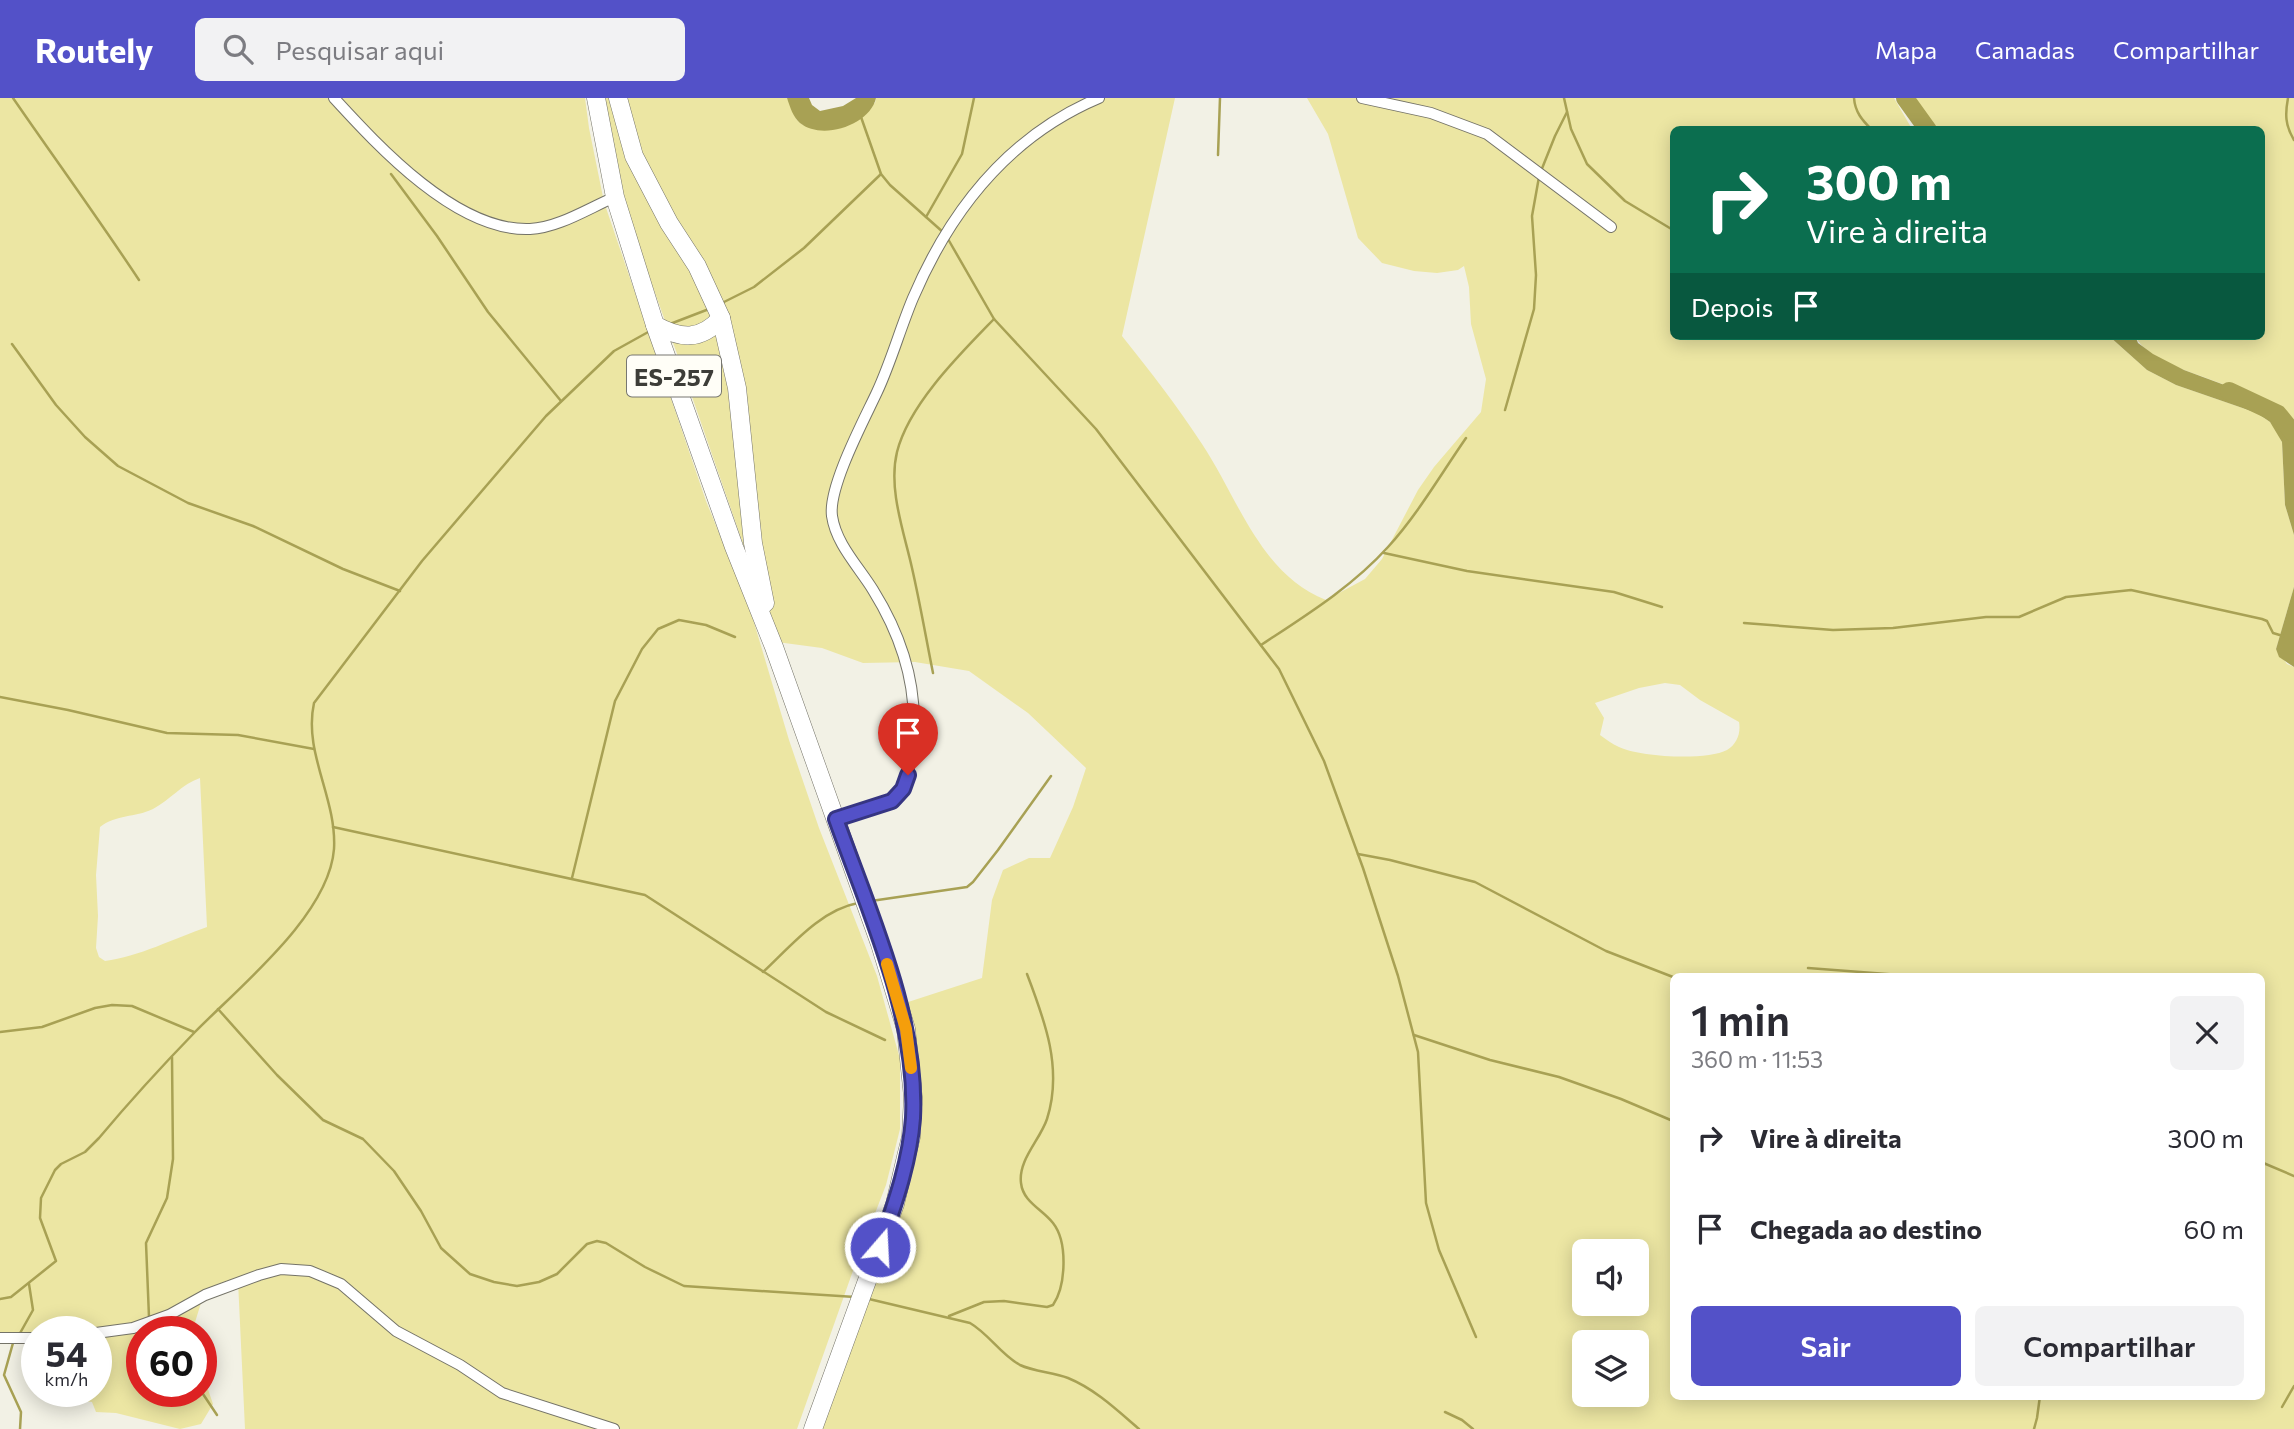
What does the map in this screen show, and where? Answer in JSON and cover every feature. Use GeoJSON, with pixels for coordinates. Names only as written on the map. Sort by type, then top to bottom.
{"type":"FeatureCollection","features":[{"type":"Feature","properties":{"kind":"main road","name":"ES-257"},"geometry":{"type":"LineString","coordinates":[[596,98],[615,197],[655,325],[734,547],[775,647],[880,944],[906,1029],[913,1118],[895,1204],[813,1429]]}},
{"type":"Feature","properties":{"kind":"main road","name":"ES-257"},"geometry":{"type":"LineString","coordinates":[[618,98],[638,166],[696,266],[721,318],[737,388],[752,543],[775,647]]}},
{"type":"Feature","properties":{"kind":"main road"},"geometry":{"type":"LineString","coordinates":[[655,325],[674,333],[701,334],[721,318]]}},
{"type":"Feature","properties":{"kind":"street"},"geometry":{"type":"LineString","coordinates":[[334,98],[404,169],[435,194],[477,217],[507,226],[530,229],[554,223],[615,197]]}},
{"type":"Feature","properties":{"kind":"street"},"geometry":{"type":"LineString","coordinates":[[836,819],[876,808],[899,796],[908,775],[915,720],[915,698],[899,641],[874,591],[839,539],[834,527],[832,503],[840,476],[886,375],[913,299],[940,245],[960,213],[998,165],[1023,141],[1068,111],[1100,98]]}},
{"type":"Feature","properties":{"kind":"street"},"geometry":{"type":"LineString","coordinates":[[1362,98],[1431,113],[1487,134],[1611,227]]}},
{"type":"Feature","properties":{"kind":"street"},"geometry":{"type":"LineString","coordinates":[[112,1331],[133,1328],[169,1315],[205,1294],[259,1275],[281,1269],[310,1271],[341,1284],[396,1331],[460,1365],[502,1393],[614,1429]]}},
{"type":"Feature","properties":{"kind":"street"},"geometry":{"type":"LineString","coordinates":[[0,1338],[21,1338]]}},
{"type":"Feature","properties":{"kind":"shaded area"},"geometry":{"type":"Polygon","coordinates":[[[0,98],[585,98],[604,202],[706,501],[750,609],[789,740],[819,828],[877,976],[900,1059],[900,1129],[886,1185],[797,1429],[245,1429],[238,1281],[205,1290],[197,1316],[126,1316],[126,1407],[211,1407],[201,1424],[180,1429],[116,1413],[96,1412],[94,1407],[112,1407],[112,1316],[21,1316],[21,1338],[0,1337],[0,98]],[[200,778],[187,784],[153,809],[113,820],[100,827],[96,875],[96,948],[99,957],[105,961],[143,951],[207,927],[200,778]]]}},
{"type":"Feature","properties":{"kind":"shaded area"},"geometry":{"type":"Polygon","coordinates":[[[601,98],[787,98],[797,120],[803,125],[875,103],[876,98],[1175,98],[1122,336],[1193,430],[1267,553],[1303,588],[1326,600],[1365,579],[1382,559],[1418,490],[1481,412],[1486,379],[1471,324],[1469,287],[1464,266],[1458,270],[1437,273],[1414,271],[1382,263],[1358,238],[1328,134],[1307,98],[1894,98],[1910,126],[1670,126],[1670,340],[2113,340],[2147,370],[2176,385],[2257,413],[2277,431],[2282,442],[2285,505],[2294,535],[2294,587],[2276,649],[2287,664],[2294,667],[2294,1429],[814,1429],[916,1131],[902,1004],[982,978],[992,900],[1003,870],[1029,858],[1050,858],[1073,807],[1086,768],[1028,713],[969,671],[915,662],[863,663],[822,648],[777,642],[631,227],[601,98]],[[1665,683],[1639,688],[1595,703],[1604,718],[1600,735],[1614,744],[1642,753],[1689,757],[1704,756],[1730,748],[1739,734],[1739,722],[1680,685],[1665,683]]]}},
{"type":"Feature","properties":{"kind":"shaded area"},"geometry":{"type":"Polygon","coordinates":[[[787,98],[809,98],[812,105],[820,111],[843,106],[856,98],[876,98],[872,108],[855,123],[832,130],[820,130],[800,123],[787,98]]]}},
{"type":"Feature","properties":{"kind":"shaded area"},"geometry":{"type":"Polygon","coordinates":[[[1909,98],[2294,98],[2294,443],[2287,429],[2277,419],[2239,392],[2166,362],[2153,355],[2138,340],[2265,340],[2265,126],[1922,126],[1909,98]]]}},
{"type":"Feature","properties":{"kind":"shaded area"},"geometry":{"type":"Polygon","coordinates":[[[2113,340],[2137,340],[2153,354],[2184,370],[2238,390],[2277,418],[2294,443],[2294,535],[2285,505],[2282,442],[2270,422],[2257,413],[2176,385],[2147,370],[2113,340]]]}},
{"type":"Feature","properties":{"kind":"shaded area"},"geometry":{"type":"Polygon","coordinates":[[[2294,587],[2294,667],[2279,657],[2276,649],[2294,587]]]}},
{"type":"Feature","properties":{"kind":"waterway"},"geometry":{"type":"LineString","coordinates":[[13,98],[139,280]]}},
{"type":"Feature","properties":{"kind":"waterway"},"geometry":{"type":"LineString","coordinates":[[926,217],[962,154],[974,98]]}},
{"type":"Feature","properties":{"kind":"waterway"},"geometry":{"type":"LineString","coordinates":[[1218,155],[1220,98]]}},
{"type":"Feature","properties":{"kind":"waterway"},"geometry":{"type":"LineString","coordinates":[[1564,98],[1571,129],[1587,164],[1625,201],[1670,228]]}},
{"type":"Feature","properties":{"kind":"waterway"},"geometry":{"type":"LineString","coordinates":[[1854,98],[1860,116],[1868,126]]}},
{"type":"Feature","properties":{"kind":"waterway"},"geometry":{"type":"LineString","coordinates":[[1905,98],[1925,126]]}},
{"type":"Feature","properties":{"kind":"waterway"},"geometry":{"type":"LineString","coordinates":[[2288,98],[2286,119],[2294,140]]}},
{"type":"Feature","properties":{"kind":"waterway"},"geometry":{"type":"LineString","coordinates":[[1541,171],[1567,112]]}},
{"type":"Feature","properties":{"kind":"waterway"},"geometry":{"type":"LineString","coordinates":[[861,117],[881,174],[944,233]]}},
{"type":"Feature","properties":{"kind":"waterway"},"geometry":{"type":"LineString","coordinates":[[391,174],[488,312],[561,401]]}},
{"type":"Feature","properties":{"kind":"waterway"},"geometry":{"type":"LineString","coordinates":[[722,303],[754,287],[804,248],[881,174]]}},
{"type":"Feature","properties":{"kind":"waterway"},"geometry":{"type":"LineString","coordinates":[[1505,410],[1534,309],[1536,275],[1532,216],[1539,177]]}},
{"type":"Feature","properties":{"kind":"waterway"},"geometry":{"type":"LineString","coordinates":[[948,239],[994,319],[1096,429],[1279,669],[1324,761],[1398,976],[1418,1052],[1426,1203],[1439,1250],[1476,1337]]}},
{"type":"Feature","properties":{"kind":"waterway"},"geometry":{"type":"LineString","coordinates":[[670,324],[709,309]]}},
{"type":"Feature","properties":{"kind":"waterway"},"geometry":{"type":"LineString","coordinates":[[933,673],[896,495],[894,481],[897,452],[903,434],[924,398],[952,363],[994,319]]}},
{"type":"Feature","properties":{"kind":"waterway"},"geometry":{"type":"LineString","coordinates":[[0,1299],[11,1297],[56,1261],[40,1218],[41,1198],[55,1170],[85,1152],[99,1138],[183,1045],[280,948],[316,899],[328,874],[334,849],[334,830],[313,740],[314,703],[422,561],[546,416],[614,351],[650,331]]}},
{"type":"Feature","properties":{"kind":"waterway"},"geometry":{"type":"LineString","coordinates":[[12,344],[56,405],[85,437],[118,466],[188,503],[253,526],[343,569],[400,591]]}},
{"type":"Feature","properties":{"kind":"waterway"},"geometry":{"type":"LineString","coordinates":[[2229,391],[2278,414],[2294,434]]}},
{"type":"Feature","properties":{"kind":"waterway"},"geometry":{"type":"LineString","coordinates":[[2291,430],[2294,422]]}},
{"type":"Feature","properties":{"kind":"waterway"},"geometry":{"type":"LineString","coordinates":[[1261,645],[1327,600],[1374,562],[1409,521],[1466,438]]}},
{"type":"Feature","properties":{"kind":"waterway"},"geometry":{"type":"LineString","coordinates":[[1384,553],[1467,571],[1614,592],[1662,607]]}},
{"type":"Feature","properties":{"kind":"waterway"},"geometry":{"type":"LineString","coordinates":[[1744,623],[1833,630],[1893,628],[1986,617],[2019,617],[2066,597],[2131,590],[2262,619],[2267,621],[2273,633],[2283,636]]}},
{"type":"Feature","properties":{"kind":"waterway"},"geometry":{"type":"LineString","coordinates":[[572,878],[615,701],[642,649],[658,629],[679,620],[706,625],[735,637]]}},
{"type":"Feature","properties":{"kind":"waterway"},"geometry":{"type":"LineString","coordinates":[[0,697],[167,733],[238,735],[314,749]]}},
{"type":"Feature","properties":{"kind":"waterway"},"geometry":{"type":"LineString","coordinates":[[871,901],[967,887],[998,850],[1051,776]]}},
{"type":"Feature","properties":{"kind":"waterway"},"geometry":{"type":"LineString","coordinates":[[333,827],[645,895],[826,1012],[885,1040]]}},
{"type":"Feature","properties":{"kind":"waterway"},"geometry":{"type":"LineString","coordinates":[[1358,854],[1475,882],[1606,951],[1670,976]]}},
{"type":"Feature","properties":{"kind":"waterway"},"geometry":{"type":"LineString","coordinates":[[763,972],[818,921],[858,903]]}},
{"type":"Feature","properties":{"kind":"waterway"},"geometry":{"type":"LineString","coordinates":[[1808,968],[1874,973]]}},
{"type":"Feature","properties":{"kind":"waterway"},"geometry":{"type":"LineString","coordinates":[[949,1316],[984,1302],[1004,1301],[1047,1307],[1053,1305],[1061,1287],[1064,1264],[1058,1231],[1049,1218],[1025,1195],[1021,1183],[1026,1158],[1047,1119],[1053,1082],[1050,1045],[1027,974]]}},
{"type":"Feature","properties":{"kind":"waterway"},"geometry":{"type":"LineString","coordinates":[[0,1032],[42,1027],[95,1008],[112,1005],[132,1006],[194,1032]]}},
{"type":"Feature","properties":{"kind":"waterway"},"geometry":{"type":"LineString","coordinates":[[218,1009],[277,1075],[323,1120],[363,1139],[394,1171],[421,1211],[441,1248],[470,1274],[517,1286],[539,1282],[557,1274],[587,1244],[597,1241],[606,1243],[645,1267],[684,1286],[855,1297]]}},
{"type":"Feature","properties":{"kind":"waterway"},"geometry":{"type":"LineString","coordinates":[[1414,1035],[1490,1060],[1559,1077],[1670,1120]]}},
{"type":"Feature","properties":{"kind":"waterway"},"geometry":{"type":"LineString","coordinates":[[149,1316],[146,1243],[167,1198],[173,1159],[172,1057]]}},
{"type":"Feature","properties":{"kind":"waterway"},"geometry":{"type":"LineString","coordinates":[[2265,1164],[2294,1176]]}},
{"type":"Feature","properties":{"kind":"waterway"},"geometry":{"type":"LineString","coordinates":[[19,1335],[33,1310],[29,1284]]}},
{"type":"Feature","properties":{"kind":"waterway"},"geometry":{"type":"LineString","coordinates":[[869,1299],[970,1323],[1013,1361],[1078,1383],[1105,1400],[1139,1429]]}},
{"type":"Feature","properties":{"kind":"waterway"},"geometry":{"type":"LineString","coordinates":[[13,1343],[4,1375],[21,1412],[20,1429]]}},
{"type":"Feature","properties":{"kind":"waterway"},"geometry":{"type":"LineString","coordinates":[[2282,1407],[2294,1386]]}},
{"type":"Feature","properties":{"kind":"waterway"},"geometry":{"type":"LineString","coordinates":[[2034,1429],[2039,1400]]}},
{"type":"Feature","properties":{"kind":"waterway"},"geometry":{"type":"LineString","coordinates":[[212,1407],[217,1415]]}},
{"type":"Feature","properties":{"kind":"waterway"},"geometry":{"type":"LineString","coordinates":[[1445,1412],[1473,1429]]}},
{"type":"Feature","properties":{"kind":"slow traffic"},"geometry":{"type":"LineString","coordinates":[[887,964],[906,1029],[911,1068]]}},
{"type":"Feature","properties":{"kind":"route"},"geometry":{"type":"LineString","coordinates":[[880,1247],[895,1204],[911,1137],[913,1097],[910,1055],[906,1029],[888,967],[836,819],[892,801],[899,796],[908,775]]}}]}
